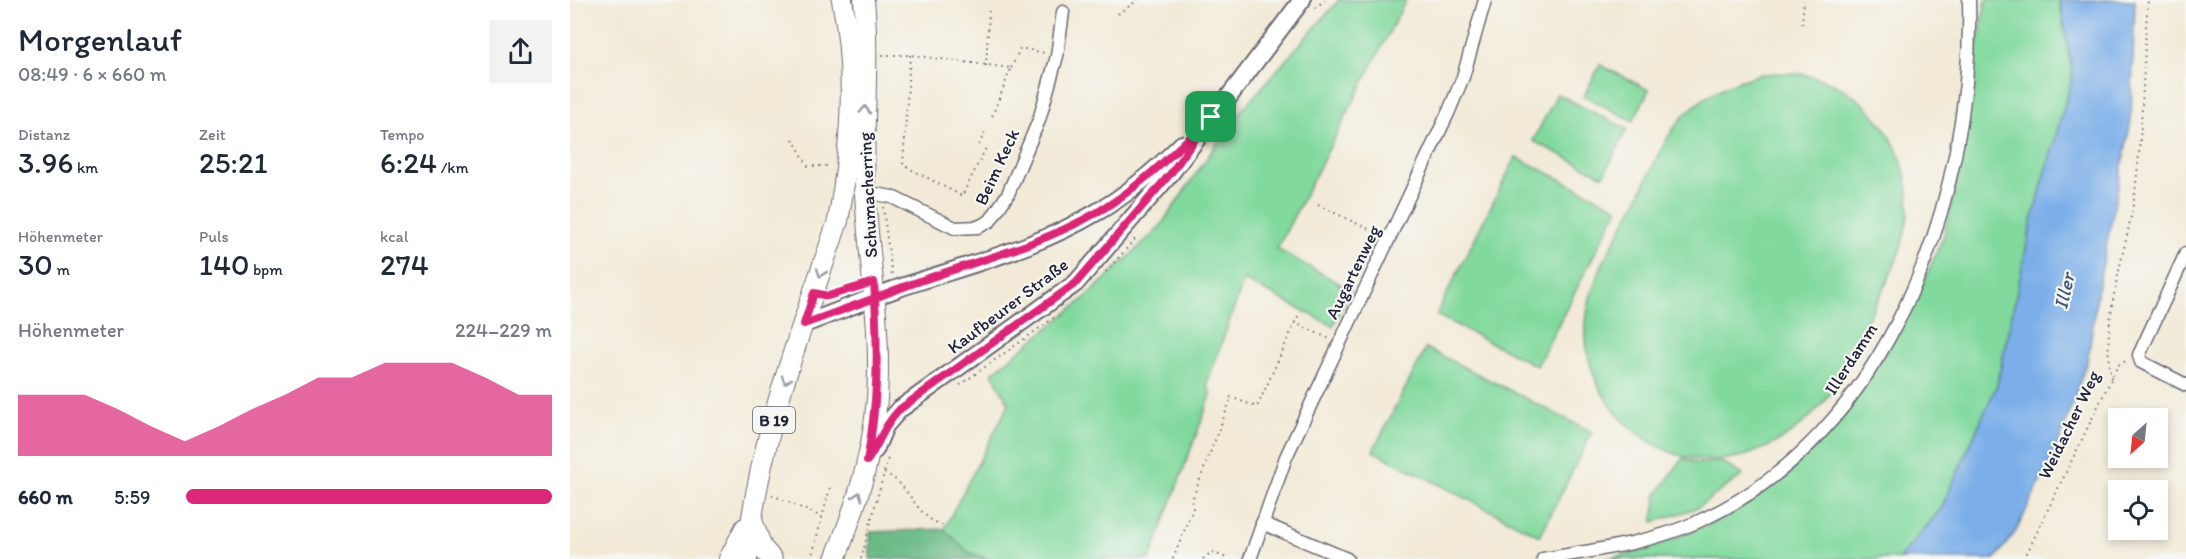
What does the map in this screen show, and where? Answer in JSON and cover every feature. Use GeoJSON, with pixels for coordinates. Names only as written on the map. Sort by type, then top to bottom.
{"type":"FeatureCollection","features":[{"type":"Feature","properties":{"kind":"main road","name":"Schumacherring"},"geometry":{"type":"LineString","coordinates":[[751,518],[757,488],[804,324],[838,221],[844,187],[849,137],[849,58],[842,0]]}},
{"type":"Feature","properties":{"kind":"main road","name":"Schumacherring"},"geometry":{"type":"LineString","coordinates":[[847,530],[867,464],[876,416],[878,374],[880,285],[865,192],[868,55],[864,0]]}},
{"type":"Feature","properties":{"kind":"main road"},"geometry":{"type":"LineString","coordinates":[[729,559],[751,518]]}},
{"type":"Feature","properties":{"kind":"main road"},"geometry":{"type":"LineString","coordinates":[[751,518],[762,548],[772,559]]}},
{"type":"Feature","properties":{"kind":"main road","name":"B 19"},"geometry":{"type":"LineString","coordinates":[[747,559],[751,518]]}},
{"type":"Feature","properties":{"kind":"main road"},"geometry":{"type":"LineString","coordinates":[[826,559],[847,530]]}},
{"type":"Feature","properties":{"kind":"main road"},"geometry":{"type":"LineString","coordinates":[[835,559],[847,530]]}},
{"type":"Feature","properties":{"kind":"main road"},"geometry":{"type":"LineString","coordinates":[[847,530],[850,559]]}},
{"type":"Feature","properties":{"kind":"street","name":"Augartenweg"},"geometry":{"type":"LineString","coordinates":[[1250,559],[1286,457],[1449,111],[1463,77],[1485,0]]}},
{"type":"Feature","properties":{"kind":"street","name":"Illerdamm"},"geometry":{"type":"LineString","coordinates":[[1543,559],[1640,542],[1698,522],[1749,493],[1811,444],[1856,391],[1901,315],[1931,248],[1961,135],[1969,66],[1969,0]]}},
{"type":"Feature","properties":{"kind":"street","name":"Kaufbeurer Straße"},"geometry":{"type":"LineString","coordinates":[[867,464],[878,446],[885,426],[900,409],[1076,283],[1171,173],[1211,117],[1305,7]]}},
{"type":"Feature","properties":{"kind":"street","name":"Beim Keck"},"geometry":{"type":"LineString","coordinates":[[844,187],[892,197],[956,228],[978,227],[990,221],[1008,194],[1035,129],[1057,56],[1063,12]]}},
{"type":"Feature","properties":{"kind":"street","name":"Kaufbeurer Straße"},"geometry":{"type":"LineString","coordinates":[[804,324],[880,285],[1014,251],[1096,213],[1131,190],[1211,117]]}},
{"type":"Feature","properties":{"kind":"street"},"geometry":{"type":"LineString","coordinates":[[2186,253],[2139,355],[2141,362],[2186,386]]}},
{"type":"Feature","properties":{"kind":"street"},"geometry":{"type":"LineString","coordinates":[[1262,523],[1347,559]]}},
{"type":"Feature","properties":{"kind":"path"},"geometry":{"type":"LineString","coordinates":[[1118,14],[1138,0]]}},
{"type":"Feature","properties":{"kind":"path"},"geometry":{"type":"LineString","coordinates":[[1305,7],[1325,0]]}},
{"type":"Feature","properties":{"kind":"path"},"geometry":{"type":"LineString","coordinates":[[1802,24],[1804,0]]}},
{"type":"Feature","properties":{"kind":"path"},"geometry":{"type":"LineString","coordinates":[[2111,378],[2107,355],[2109,330],[2136,184],[2148,0]]}},
{"type":"Feature","properties":{"kind":"path"},"geometry":{"type":"LineString","coordinates":[[986,66],[989,12]]}},
{"type":"Feature","properties":{"kind":"path"},"geometry":{"type":"LineString","coordinates":[[991,119],[1020,48],[1057,56]]}},
{"type":"Feature","properties":{"kind":"path"},"geometry":{"type":"LineString","coordinates":[[876,54],[910,55],[1011,69]]}},
{"type":"Feature","properties":{"kind":"path"},"geometry":{"type":"LineString","coordinates":[[910,55],[903,165],[962,196],[986,148]]}},
{"type":"Feature","properties":{"kind":"path"},"geometry":{"type":"LineString","coordinates":[[979,145],[986,131]]}},
{"type":"Feature","properties":{"kind":"path"},"geometry":{"type":"LineString","coordinates":[[793,139],[808,166],[837,166]]}},
{"type":"Feature","properties":{"kind":"path"},"geometry":{"type":"LineString","coordinates":[[1318,205],[1390,239]]}},
{"type":"Feature","properties":{"kind":"path"},"geometry":{"type":"LineString","coordinates":[[814,293],[828,296],[880,285]]}},
{"type":"Feature","properties":{"kind":"path"},"geometry":{"type":"LineString","coordinates":[[1230,397],[1257,407],[1299,315]]}},
{"type":"Feature","properties":{"kind":"path"},"geometry":{"type":"LineString","coordinates":[[1295,323],[1338,344]]}},
{"type":"Feature","properties":{"kind":"path","name":"Weidacher Weg"},"geometry":{"type":"LineString","coordinates":[[2024,559],[2118,365],[2139,355]]}},
{"type":"Feature","properties":{"kind":"path"},"geometry":{"type":"LineString","coordinates":[[1173,559],[1193,509],[1192,500],[1230,401]]}},
{"type":"Feature","properties":{"kind":"path"},"geometry":{"type":"LineString","coordinates":[[867,464],[894,476],[925,515],[942,525]]}},
{"type":"Feature","properties":{"kind":"path"},"geometry":{"type":"LineString","coordinates":[[811,559],[831,484]]}},
{"type":"Feature","properties":{"kind":"path"},"geometry":{"type":"LineString","coordinates":[[757,488],[822,517]]}},
{"type":"Feature","properties":{"kind":"path"},"geometry":{"type":"LineString","coordinates":[[1203,559],[1212,552],[1230,559]]}},
{"type":"Feature","properties":{"kind":"green space"},"geometry":{"type":"Polygon","coordinates":[[[1339,0],[1406,0],[1277,249],[1351,290],[1333,326],[1244,280],[1207,384],[1211,395],[1150,559],[989,559],[968,552],[944,529],[1009,404],[992,373],[1084,299],[1159,228],[1233,120],[1339,0]]]}},
{"type":"Feature","properties":{"kind":"green space"},"geometry":{"type":"Polygon","coordinates":[[[1986,0],[2059,0],[2073,76],[2032,221],[1997,385],[1941,509],[1899,559],[1605,559],[1647,550],[1714,522],[1750,503],[1818,446],[1863,387],[1913,306],[1944,235],[1959,173],[1961,135],[1986,0]]]}},
{"type":"Feature","properties":{"kind":"green space"},"geometry":{"type":"Polygon","coordinates":[[[1600,65],[1649,90],[1633,121],[1584,96],[1600,65]]]}},
{"type":"Feature","properties":{"kind":"green space"},"geometry":{"type":"Polygon","coordinates":[[[1794,73],[1824,80],[1847,91],[1866,107],[1883,126],[1896,148],[1904,172],[1908,197],[1907,222],[1896,262],[1840,377],[1813,414],[1792,432],[1769,446],[1745,456],[1719,460],[1693,459],[1668,451],[1643,437],[1616,413],[1597,383],[1591,367],[1587,350],[1587,314],[1601,269],[1667,138],[1683,117],[1708,96],[1760,74],[1794,73]]]}},
{"type":"Feature","properties":{"kind":"green space"},"geometry":{"type":"Polygon","coordinates":[[[1557,94],[1627,129],[1603,176],[1533,141],[1557,94]]]}},
{"type":"Feature","properties":{"kind":"green space"},"geometry":{"type":"Polygon","coordinates":[[[1516,157],[1618,208],[1537,366],[1436,315],[1516,157]]]}},
{"type":"Feature","properties":{"kind":"green space"},"geometry":{"type":"Polygon","coordinates":[[[1426,348],[1592,432],[1540,536],[1373,451],[1426,348]]]}},
{"type":"Feature","properties":{"kind":"green space"},"geometry":{"type":"Polygon","coordinates":[[[1683,458],[1696,463],[1722,462],[1743,475],[1697,508],[1653,522],[1657,494],[1683,458]]]}},
{"type":"Feature","properties":{"kind":"green space"},"geometry":{"type":"Polygon","coordinates":[[[944,529],[968,552],[989,559],[870,559],[870,532],[944,529]]]}},
{"type":"Feature","properties":{"kind":"water","name":"Iller"},"geometry":{"type":"Polygon","coordinates":[[[2060,0],[2135,0],[2131,121],[2098,288],[2088,358],[2057,448],[2016,531],[1995,559],[1899,559],[1941,509],[1997,385],[2032,221],[2073,76],[2060,0]]]}},
{"type":"Feature","properties":{"kind":"route"},"geometry":{"type":"LineString","coordinates":[[1211,117],[1131,190],[1096,213],[1058,233],[1014,251],[875,298],[874,282],[828,296],[814,293],[804,324],[875,298],[878,374],[876,416],[867,461],[878,446],[885,426],[900,409],[1076,283],[1171,173],[1211,117]]}}]}
